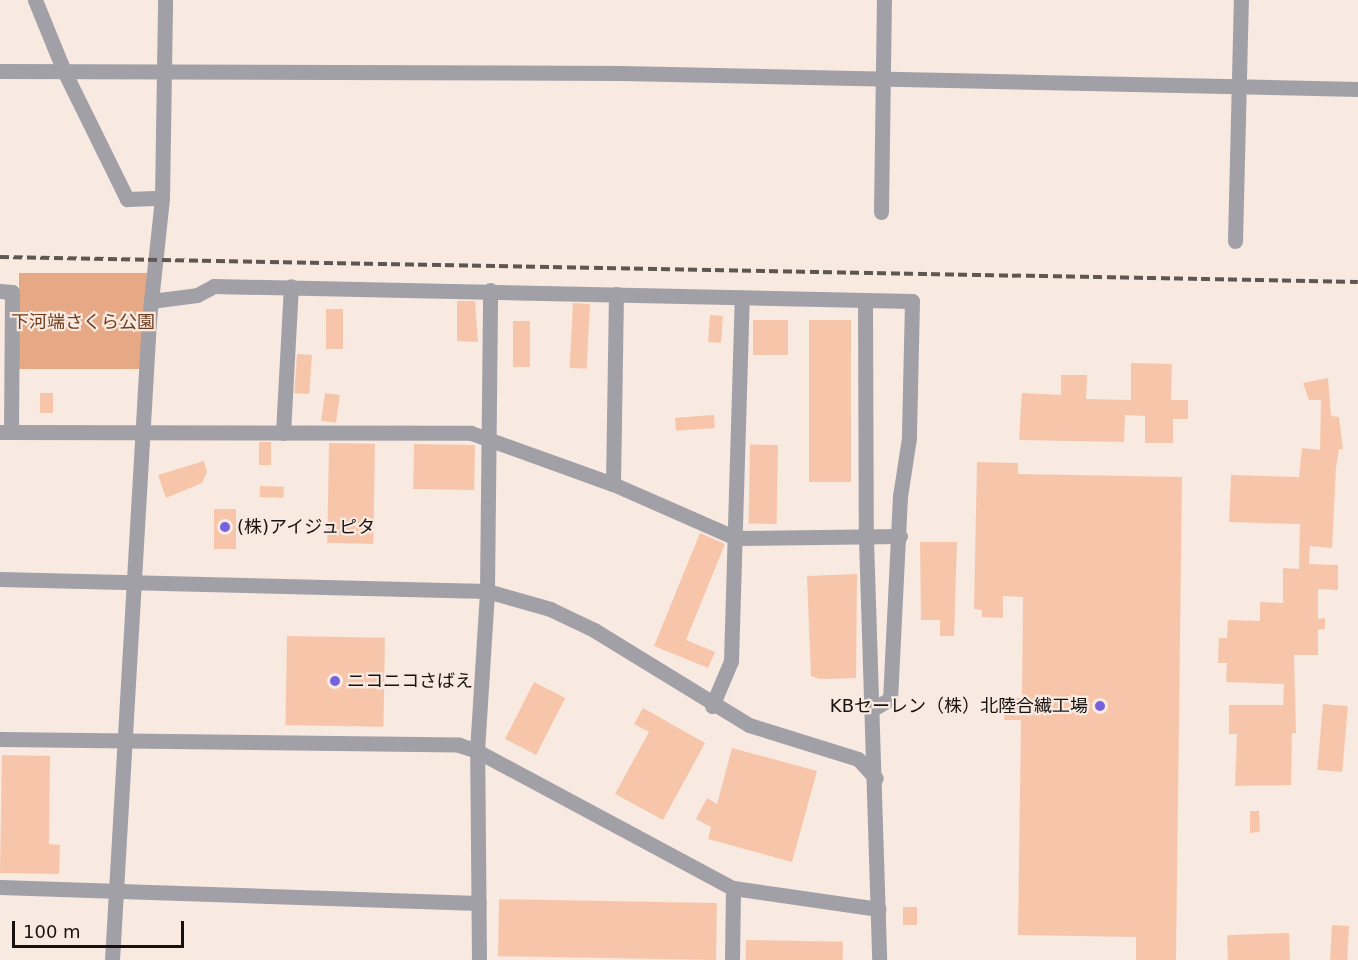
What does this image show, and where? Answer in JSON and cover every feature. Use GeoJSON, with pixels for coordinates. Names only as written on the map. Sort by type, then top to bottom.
{"type":"FeatureCollection","features":[{"type":"Feature","properties":{"kind":"street"},"geometry":{"type":"LineString","coordinates":[[35,0],[64,71],[127,199],[162,198]]}},
{"type":"Feature","properties":{"kind":"street"},"geometry":{"type":"LineString","coordinates":[[112,960],[151,301],[162,198],[165,0]]}},
{"type":"Feature","properties":{"kind":"street"},"geometry":{"type":"LineString","coordinates":[[881,212],[884,0]]}},
{"type":"Feature","properties":{"kind":"street"},"geometry":{"type":"LineString","coordinates":[[1234,241],[1241,0]]}},
{"type":"Feature","properties":{"kind":"street"},"geometry":{"type":"LineString","coordinates":[[0,71],[882,79],[1358,89]]}},
{"type":"Feature","properties":{"kind":"street"},"geometry":{"type":"LineString","coordinates":[[151,301],[197,295],[214,286],[912,301],[909,438],[900,495],[900,536],[890,699],[871,710]]}},
{"type":"Feature","properties":{"kind":"street"},"geometry":{"type":"LineString","coordinates":[[283,433],[291,286]]}},
{"type":"Feature","properties":{"kind":"street"},"geometry":{"type":"LineString","coordinates":[[0,291],[12,292],[5,432],[283,433],[485,437],[614,484],[736,538],[866,539],[900,536]]}},
{"type":"Feature","properties":{"kind":"street"},"geometry":{"type":"LineString","coordinates":[[479,960],[477,751],[487,591],[485,437],[490,291]]}},
{"type":"Feature","properties":{"kind":"street"},"geometry":{"type":"LineString","coordinates":[[614,484],[616,294]]}},
{"type":"Feature","properties":{"kind":"street"},"geometry":{"type":"LineString","coordinates":[[712,706],[731,662],[742,297]]}},
{"type":"Feature","properties":{"kind":"street"},"geometry":{"type":"LineString","coordinates":[[865,300],[866,539],[871,710],[876,778],[879,960]]}},
{"type":"Feature","properties":{"kind":"street"},"geometry":{"type":"LineString","coordinates":[[0,579],[487,591],[550,609],[594,630],[712,706],[748,725],[858,759],[876,778]]}},
{"type":"Feature","properties":{"kind":"street"},"geometry":{"type":"LineString","coordinates":[[0,739],[459,745],[477,751],[733,888],[878,909]]}},
{"type":"Feature","properties":{"kind":"street"},"geometry":{"type":"LineString","coordinates":[[0,887],[116,888],[478,903]]}},
{"type":"Feature","properties":{"kind":"street"},"geometry":{"type":"LineString","coordinates":[[732,960],[733,888]]}},
{"type":"Feature","properties":{"kind":"green space","name":"下河端さくら公園"},"geometry":{"type":"Polygon","coordinates":[[[19,273],[148,273],[148,369],[19,369],[19,273]]]}},
{"type":"Feature","properties":{"kind":"building"},"geometry":{"type":"Polygon","coordinates":[[[457,301],[475,301],[478,342],[457,341],[457,301]]]}},
{"type":"Feature","properties":{"kind":"building"},"geometry":{"type":"Polygon","coordinates":[[[573,303],[590,304],[587,369],[570,368],[573,303]]]}},
{"type":"Feature","properties":{"kind":"building"},"geometry":{"type":"Polygon","coordinates":[[[326,309],[343,309],[343,349],[326,349],[326,309]]]}},
{"type":"Feature","properties":{"kind":"building"},"geometry":{"type":"Polygon","coordinates":[[[710,315],[723,316],[721,343],[708,342],[710,315]]]}},
{"type":"Feature","properties":{"kind":"building"},"geometry":{"type":"Polygon","coordinates":[[[753,320],[788,320],[788,355],[753,355],[753,320]]]}},
{"type":"Feature","properties":{"kind":"building"},"geometry":{"type":"Polygon","coordinates":[[[809,320],[851,320],[851,482],[809,482],[809,320]]]}},
{"type":"Feature","properties":{"kind":"building"},"geometry":{"type":"Polygon","coordinates":[[[513,321],[530,321],[530,367],[513,367],[513,321]]]}},
{"type":"Feature","properties":{"kind":"building"},"geometry":{"type":"Polygon","coordinates":[[[297,354],[312,355],[309,394],[294,393],[297,354]]]}},
{"type":"Feature","properties":{"kind":"building"},"geometry":{"type":"Polygon","coordinates":[[[1131,363],[1172,364],[1171,400],[1188,400],[1188,419],[1173,419],[1173,443],[1145,443],[1145,416],[1125,415],[1124,442],[1019,440],[1022,393],[1061,395],[1061,375],[1087,375],[1086,399],[1131,400],[1131,363]]]}},
{"type":"Feature","properties":{"kind":"building"},"geometry":{"type":"Polygon","coordinates":[[[1328,378],[1331,416],[1339,417],[1343,449],[1339,449],[1336,468],[1332,548],[1310,546],[1309,564],[1338,565],[1338,590],[1318,589],[1318,619],[1325,618],[1325,629],[1318,630],[1318,655],[1294,655],[1296,733],[1292,733],[1291,785],[1235,786],[1237,734],[1229,734],[1229,705],[1283,705],[1284,684],[1226,682],[1227,663],[1218,663],[1219,638],[1227,638],[1228,620],[1260,621],[1260,602],[1283,603],[1283,568],[1299,569],[1300,524],[1229,522],[1231,475],[1299,477],[1302,448],[1320,450],[1321,400],[1309,400],[1303,383],[1328,378]]]}},
{"type":"Feature","properties":{"kind":"building"},"geometry":{"type":"Polygon","coordinates":[[[40,393],[53,393],[53,413],[40,413],[40,393]]]}},
{"type":"Feature","properties":{"kind":"building"},"geometry":{"type":"Polygon","coordinates":[[[325,393],[340,395],[336,423],[321,421],[325,393]]]}},
{"type":"Feature","properties":{"kind":"building"},"geometry":{"type":"Polygon","coordinates":[[[714,415],[715,428],[676,431],[675,418],[714,415]]]}},
{"type":"Feature","properties":{"kind":"building"},"geometry":{"type":"Polygon","coordinates":[[[259,442],[271,442],[271,465],[259,465],[259,442]]]}},
{"type":"Feature","properties":{"kind":"building"},"geometry":{"type":"Polygon","coordinates":[[[329,443],[375,444],[373,544],[327,543],[329,443]]]}},
{"type":"Feature","properties":{"kind":"building"},"geometry":{"type":"Polygon","coordinates":[[[414,444],[475,445],[474,490],[413,489],[414,444]]]}},
{"type":"Feature","properties":{"kind":"building"},"geometry":{"type":"Polygon","coordinates":[[[750,445],[778,445],[777,524],[749,523],[750,445]]]}},
{"type":"Feature","properties":{"kind":"building"},"geometry":{"type":"Polygon","coordinates":[[[204,461],[207,472],[202,483],[166,498],[158,475],[204,461]]]}},
{"type":"Feature","properties":{"kind":"building","name":"KBセーレン（株）北陸合繊工場"},"geometry":{"type":"Polygon","coordinates":[[[977,462],[1018,463],[1018,474],[1182,477],[1176,960],[1136,960],[1136,937],[1018,935],[1021,720],[1004,720],[1005,698],[1022,698],[1023,597],[1003,596],[1003,618],[982,617],[982,610],[974,609],[977,462]]]}},
{"type":"Feature","properties":{"kind":"building"},"geometry":{"type":"Polygon","coordinates":[[[260,486],[284,487],[284,498],[260,497],[260,486]]]}},
{"type":"Feature","properties":{"kind":"building"},"geometry":{"type":"Polygon","coordinates":[[[214,509],[236,509],[236,549],[214,549],[214,509]]]}},
{"type":"Feature","properties":{"kind":"building"},"geometry":{"type":"Polygon","coordinates":[[[700,533],[725,544],[686,640],[715,652],[708,668],[654,646],[700,533]]]}},
{"type":"Feature","properties":{"kind":"building"},"geometry":{"type":"Polygon","coordinates":[[[920,542],[957,542],[954,636],[940,636],[940,620],[921,620],[920,542]]]}},
{"type":"Feature","properties":{"kind":"building"},"geometry":{"type":"Polygon","coordinates":[[[857,574],[856,678],[820,679],[811,676],[807,576],[857,574]]]}},
{"type":"Feature","properties":{"kind":"building","name":"ニコニコさばえ"},"geometry":{"type":"Polygon","coordinates":[[[287,636],[385,638],[383,727],[285,725],[287,636]]]}},
{"type":"Feature","properties":{"kind":"building"},"geometry":{"type":"Polygon","coordinates":[[[534,682],[565,698],[536,755],[505,739],[534,682]]]}},
{"type":"Feature","properties":{"kind":"building"},"geometry":{"type":"Polygon","coordinates":[[[1323,704],[1348,706],[1342,772],[1317,770],[1323,704]]]}},
{"type":"Feature","properties":{"kind":"building"},"geometry":{"type":"Polygon","coordinates":[[[643,708],[705,743],[663,820],[615,794],[649,732],[634,724],[643,708]]]}},
{"type":"Feature","properties":{"kind":"building"},"geometry":{"type":"Polygon","coordinates":[[[732,748],[817,771],[792,862],[708,839],[711,827],[696,819],[707,798],[717,804],[732,748]]]}},
{"type":"Feature","properties":{"kind":"building"},"geometry":{"type":"Polygon","coordinates":[[[2,755],[50,756],[49,844],[60,845],[59,874],[0,873],[2,755]]]}},
{"type":"Feature","properties":{"kind":"building"},"geometry":{"type":"Polygon","coordinates":[[[1250,811],[1259,811],[1260,832],[1250,833],[1250,811]]]}},
{"type":"Feature","properties":{"kind":"building"},"geometry":{"type":"Polygon","coordinates":[[[499,899],[717,903],[716,960],[498,956],[499,899]]]}},
{"type":"Feature","properties":{"kind":"building"},"geometry":{"type":"Polygon","coordinates":[[[903,907],[917,907],[917,925],[903,925],[903,907]]]}},
{"type":"Feature","properties":{"kind":"building"},"geometry":{"type":"Polygon","coordinates":[[[1332,925],[1349,926],[1347,960],[1330,960],[1332,925]]]}},
{"type":"Feature","properties":{"kind":"building"},"geometry":{"type":"Polygon","coordinates":[[[1289,933],[1290,960],[1228,960],[1227,935],[1289,933]]]}},
{"type":"Feature","properties":{"kind":"building"},"geometry":{"type":"Polygon","coordinates":[[[746,940],[843,942],[843,960],[746,960],[746,940]]]}},
{"type":"Feature","properties":{"kind":"railway"},"geometry":{"type":"LineString","coordinates":[[0,257],[1358,282]]}},
{"type":"Feature","properties":{"kind":"place","name":"(株)アイジュピタ"},"geometry":{"type":"Point","coordinates":[225,527]}},
{"type":"Feature","properties":{"kind":"place","name":"ニコニコさばえ"},"geometry":{"type":"Point","coordinates":[335,681]}},
{"type":"Feature","properties":{"kind":"place","name":"KBセーレン（株）北陸合繊工場"},"geometry":{"type":"Point","coordinates":[1100,706]}}]}
